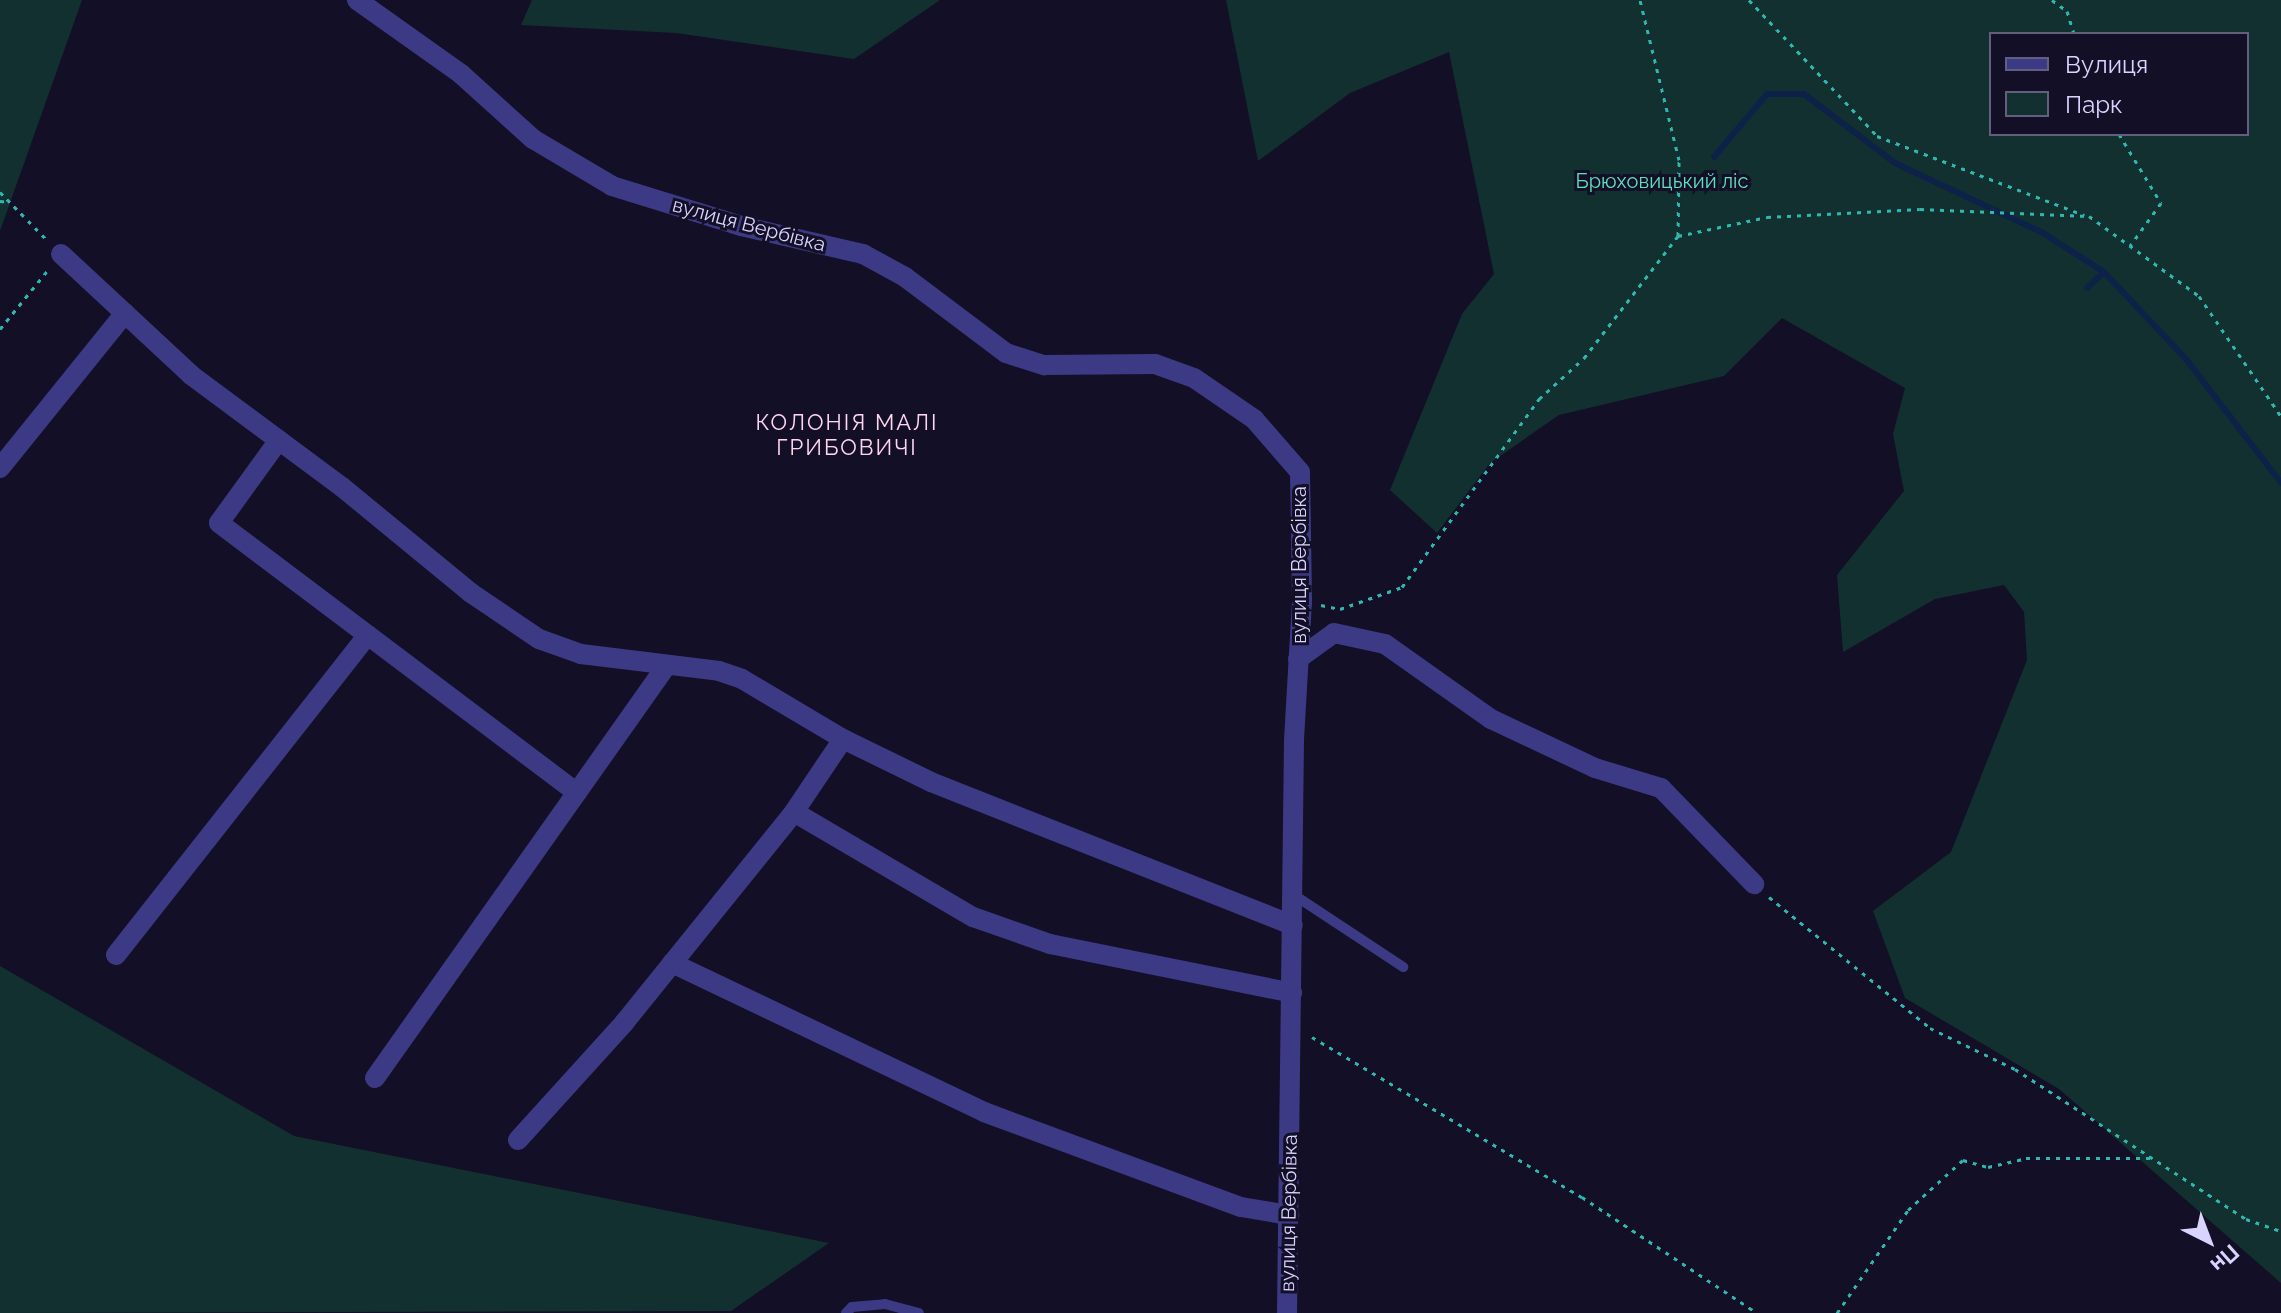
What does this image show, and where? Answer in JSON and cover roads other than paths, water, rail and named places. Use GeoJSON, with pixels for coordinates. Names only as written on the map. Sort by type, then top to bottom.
{"type":"FeatureCollection","features":[{"type":"Feature","properties":{"kind":"street","name":"вулиця Вербівка"},"geometry":{"type":"LineString","coordinates":[[357,0],[461,74],[533,139],[612,186],[765,233],[863,254],[905,277],[1006,353],[1044,365],[1155,364],[1214,390],[1254,419],[1300,472],[1287,1313]]}},
{"type":"Feature","properties":{"kind":"street"},"geometry":{"type":"LineString","coordinates":[[61,254],[191,375],[279,440],[471,593],[539,639],[581,654],[742,679],[843,739],[931,782],[1293,925]]}},
{"type":"Feature","properties":{"kind":"street"},"geometry":{"type":"LineString","coordinates":[[0,468],[125,313]]}},
{"type":"Feature","properties":{"kind":"street"},"geometry":{"type":"LineString","coordinates":[[279,440],[219,523],[577,793]]}},
{"type":"Feature","properties":{"kind":"street"},"geometry":{"type":"LineString","coordinates":[[1298,659],[1334,633],[1385,644],[1491,719],[1595,768],[1661,788],[1754,884]]}},
{"type":"Feature","properties":{"kind":"street"},"geometry":{"type":"LineString","coordinates":[[116,955],[368,635]]}},
{"type":"Feature","properties":{"kind":"street"},"geometry":{"type":"LineString","coordinates":[[375,1078],[667,665]]}},
{"type":"Feature","properties":{"kind":"street"},"geometry":{"type":"LineString","coordinates":[[518,1140],[672,963],[794,812],[843,739]]}},
{"type":"Feature","properties":{"kind":"street"},"geometry":{"type":"LineString","coordinates":[[794,812],[973,917],[1050,944],[1292,993]]}},
{"type":"Feature","properties":{"kind":"street"},"geometry":{"type":"LineString","coordinates":[[672,963],[984,1112],[1241,1207],[1289,1215]]}},
{"type":"Feature","properties":{"kind":"lane"},"geometry":{"type":"LineString","coordinates":[[1294,895],[1403,967]]}},
{"type":"Feature","properties":{"kind":"lane"},"geometry":{"type":"LineString","coordinates":[[846,1313],[852,1307],[885,1304],[919,1313]]}},
{"type":"Feature","properties":{"kind":"waterway"},"geometry":{"type":"LineString","coordinates":[[1714,157],[1767,94],[1804,94],[1895,163],[2043,233],[2104,272],[2186,359],[2281,483]]}},
{"type":"Feature","properties":{"kind":"waterway"},"geometry":{"type":"LineString","coordinates":[[2087,288],[2104,272]]}},
{"type":"Feature","properties":{"kind":"district","name":"КОЛОНІЯ МАЛІ ГРИБОВИЧІ"},"geometry":{"type":"Point","coordinates":[847,434]}},
{"type":"Feature","properties":{"kind":"park label","name":"Брюховицький ліс"},"geometry":{"type":"Point","coordinates":[1662,181]}}]}
